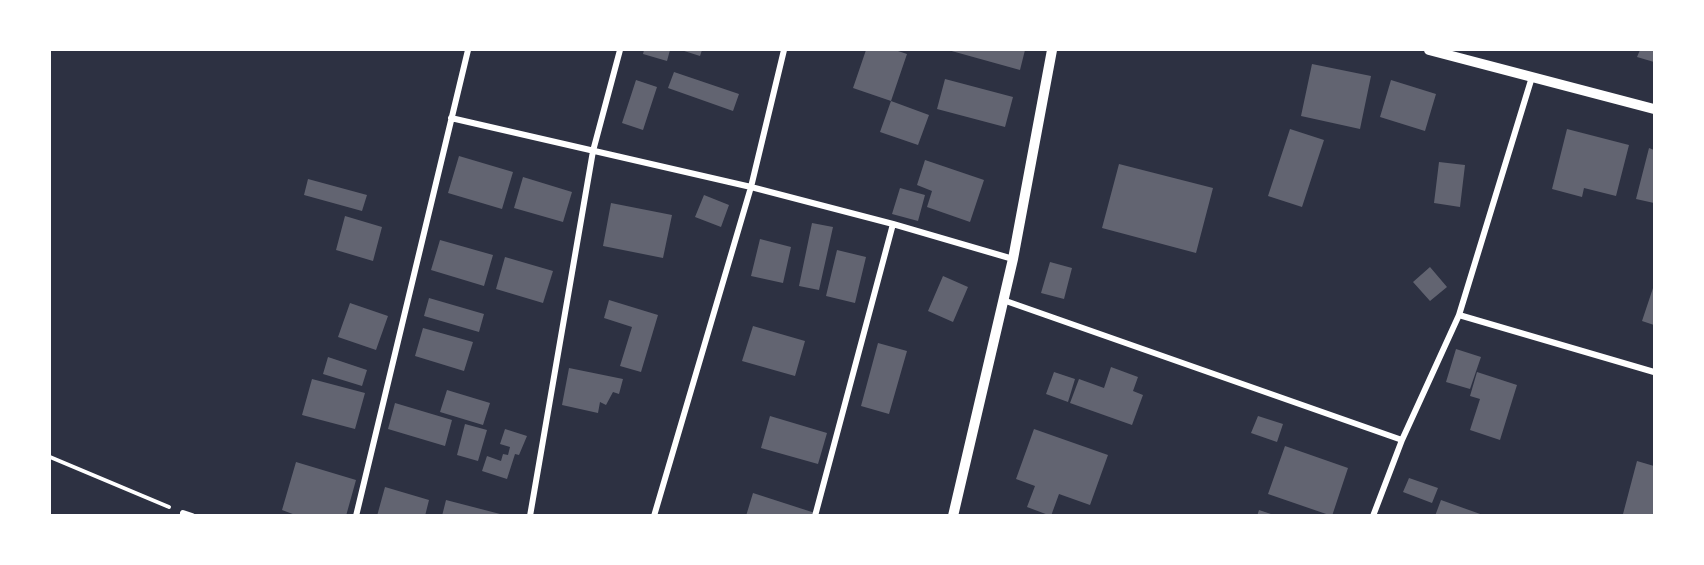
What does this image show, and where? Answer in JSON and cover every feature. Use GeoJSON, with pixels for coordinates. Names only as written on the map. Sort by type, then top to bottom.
{"type":"FeatureCollection","features":[{"type":"Feature","properties":{"kind":"street"},"geometry":{"type":"LineString","coordinates":[[356,516],[468,50]]}},
{"type":"Feature","properties":{"kind":"street"},"geometry":{"type":"LineString","coordinates":[[530,516],[593,151],[620,50]]}},
{"type":"Feature","properties":{"kind":"street"},"geometry":{"type":"LineString","coordinates":[[654,516],[752,187],[784,50]]}},
{"type":"Feature","properties":{"kind":"street"},"geometry":{"type":"LineString","coordinates":[[953,516],[1013,259],[1052,50]]}},
{"type":"Feature","properties":{"kind":"street"},"geometry":{"type":"LineString","coordinates":[[1429,50],[1654,110]]}},
{"type":"Feature","properties":{"kind":"street"},"geometry":{"type":"LineString","coordinates":[[1373,516],[1402,440],[1459,315],[1532,77]]}},
{"type":"Feature","properties":{"kind":"street"},"geometry":{"type":"LineString","coordinates":[[451,118],[752,187],[893,224],[1013,259]]}},
{"type":"Feature","properties":{"kind":"street"},"geometry":{"type":"LineString","coordinates":[[815,516],[893,224]]}},
{"type":"Feature","properties":{"kind":"street"},"geometry":{"type":"LineString","coordinates":[[1002,300],[1402,440]]}},
{"type":"Feature","properties":{"kind":"street"},"geometry":{"type":"LineString","coordinates":[[1459,315],[1654,372]]}},
{"type":"Feature","properties":{"kind":"street"},"geometry":{"type":"LineString","coordinates":[[183,513],[192,516]]}},
{"type":"Feature","properties":{"kind":"path"},"geometry":{"type":"LineString","coordinates":[[50,457],[183,513]]}},
{"type":"Feature","properties":{"kind":"building"},"geometry":{"type":"Polygon","coordinates":[[[644,50],[670,50],[667,61],[643,54],[644,50]]]}},
{"type":"Feature","properties":{"kind":"building"},"geometry":{"type":"Polygon","coordinates":[[[681,50],[702,50],[700,56],[681,50]]]}},
{"type":"Feature","properties":{"kind":"building"},"geometry":{"type":"Polygon","coordinates":[[[866,50],[895,50],[907,54],[891,101],[853,88],[866,50]]]}},
{"type":"Feature","properties":{"kind":"building"},"geometry":{"type":"Polygon","coordinates":[[[948,50],[1025,50],[1020,70],[948,50]]]}},
{"type":"Feature","properties":{"kind":"building"},"geometry":{"type":"Polygon","coordinates":[[[1640,50],[1654,50],[1654,62],[1637,57],[1640,50]]]}},
{"type":"Feature","properties":{"kind":"building"},"geometry":{"type":"Polygon","coordinates":[[[1312,64],[1371,76],[1360,129],[1301,116],[1312,64]]]}},
{"type":"Feature","properties":{"kind":"building"},"geometry":{"type":"Polygon","coordinates":[[[674,72],[739,94],[733,111],[668,88],[674,72]]]}},
{"type":"Feature","properties":{"kind":"building"},"geometry":{"type":"Polygon","coordinates":[[[945,79],[1013,97],[1005,127],[937,109],[945,79]]]}},
{"type":"Feature","properties":{"kind":"building"},"geometry":{"type":"Polygon","coordinates":[[[636,80],[657,87],[643,130],[622,123],[636,80]]]}},
{"type":"Feature","properties":{"kind":"building"},"geometry":{"type":"Polygon","coordinates":[[[1391,80],[1436,94],[1425,131],[1380,117],[1391,80]]]}},
{"type":"Feature","properties":{"kind":"building"},"geometry":{"type":"Polygon","coordinates":[[[891,101],[929,115],[918,145],[880,132],[891,101]]]}},
{"type":"Feature","properties":{"kind":"building"},"geometry":{"type":"Polygon","coordinates":[[[1290,129],[1324,140],[1302,207],[1268,196],[1290,129]]]}},
{"type":"Feature","properties":{"kind":"building"},"geometry":{"type":"Polygon","coordinates":[[[1567,129],[1629,145],[1616,196],[1584,188],[1582,197],[1552,189],[1567,129]]]}},
{"type":"Feature","properties":{"kind":"building"},"geometry":{"type":"Polygon","coordinates":[[[1649,148],[1654,150],[1654,203],[1636,199],[1649,148]]]}},
{"type":"Feature","properties":{"kind":"building"},"geometry":{"type":"Polygon","coordinates":[[[459,156],[513,172],[502,209],[448,193],[459,156]]]}},
{"type":"Feature","properties":{"kind":"building"},"geometry":{"type":"Polygon","coordinates":[[[925,160],[984,180],[970,222],[927,207],[932,191],[917,185],[925,160]]]}},
{"type":"Feature","properties":{"kind":"building"},"geometry":{"type":"Polygon","coordinates":[[[1439,162],[1465,165],[1460,207],[1434,203],[1439,162]]]}},
{"type":"Feature","properties":{"kind":"building"},"geometry":{"type":"Polygon","coordinates":[[[1119,164],[1213,188],[1196,253],[1102,228],[1119,164]]]}},
{"type":"Feature","properties":{"kind":"building"},"geometry":{"type":"Polygon","coordinates":[[[523,177],[572,192],[563,222],[514,208],[523,177]]]}},
{"type":"Feature","properties":{"kind":"building"},"geometry":{"type":"Polygon","coordinates":[[[308,179],[367,195],[362,211],[304,195],[308,179]]]}},
{"type":"Feature","properties":{"kind":"building"},"geometry":{"type":"Polygon","coordinates":[[[900,188],[925,195],[918,221],[892,214],[900,188]]]}},
{"type":"Feature","properties":{"kind":"building"},"geometry":{"type":"Polygon","coordinates":[[[704,195],[729,205],[721,227],[695,217],[704,195]]]}},
{"type":"Feature","properties":{"kind":"building"},"geometry":{"type":"Polygon","coordinates":[[[611,203],[672,215],[663,258],[603,246],[611,203]]]}},
{"type":"Feature","properties":{"kind":"building"},"geometry":{"type":"Polygon","coordinates":[[[345,216],[382,227],[373,261],[336,250],[345,216]]]}},
{"type":"Feature","properties":{"kind":"building"},"geometry":{"type":"Polygon","coordinates":[[[812,223],[833,227],[819,290],[799,286],[812,223]]]}},
{"type":"Feature","properties":{"kind":"building"},"geometry":{"type":"Polygon","coordinates":[[[760,239],[791,247],[783,283],[751,276],[760,239]]]}},
{"type":"Feature","properties":{"kind":"building"},"geometry":{"type":"Polygon","coordinates":[[[440,240],[493,255],[484,286],[431,270],[440,240]]]}},
{"type":"Feature","properties":{"kind":"building"},"geometry":{"type":"Polygon","coordinates":[[[837,250],[866,257],[855,303],[826,296],[837,250]]]}},
{"type":"Feature","properties":{"kind":"building"},"geometry":{"type":"Polygon","coordinates":[[[505,257],[553,271],[543,303],[496,289],[505,257]]]}},
{"type":"Feature","properties":{"kind":"building"},"geometry":{"type":"Polygon","coordinates":[[[1050,262],[1072,268],[1064,299],[1041,293],[1050,262]]]}},
{"type":"Feature","properties":{"kind":"building"},"geometry":{"type":"Polygon","coordinates":[[[1430,267],[1447,287],[1430,301],[1413,282],[1430,267]]]}},
{"type":"Feature","properties":{"kind":"building"},"geometry":{"type":"Polygon","coordinates":[[[943,276],[968,287],[953,322],[928,311],[943,276]]]}},
{"type":"Feature","properties":{"kind":"building"},"geometry":{"type":"Polygon","coordinates":[[[1654,285],[1654,325],[1642,321],[1654,285]]]}},
{"type":"Feature","properties":{"kind":"building"},"geometry":{"type":"Polygon","coordinates":[[[429,298],[484,314],[479,332],[424,316],[429,298]]]}},
{"type":"Feature","properties":{"kind":"building"},"geometry":{"type":"Polygon","coordinates":[[[609,300],[658,315],[641,372],[620,366],[632,327],[604,318],[609,300]]]}},
{"type":"Feature","properties":{"kind":"building"},"geometry":{"type":"Polygon","coordinates":[[[350,303],[388,316],[376,350],[338,337],[350,303]]]}},
{"type":"Feature","properties":{"kind":"building"},"geometry":{"type":"Polygon","coordinates":[[[753,326],[805,341],[795,376],[742,361],[753,326]]]}},
{"type":"Feature","properties":{"kind":"building"},"geometry":{"type":"Polygon","coordinates":[[[423,328],[473,342],[464,371],[415,356],[423,328]]]}},
{"type":"Feature","properties":{"kind":"building"},"geometry":{"type":"Polygon","coordinates":[[[878,343],[907,351],[889,414],[861,406],[878,343]]]}},
{"type":"Feature","properties":{"kind":"building"},"geometry":{"type":"Polygon","coordinates":[[[1456,349],[1481,357],[1470,389],[1446,382],[1456,349]]]}},
{"type":"Feature","properties":{"kind":"building"},"geometry":{"type":"Polygon","coordinates":[[[328,357],[367,370],[362,386],[323,374],[328,357]]]}},
{"type":"Feature","properties":{"kind":"building"},"geometry":{"type":"Polygon","coordinates":[[[1111,367],[1138,377],[1133,391],[1143,395],[1132,425],[1070,403],[1079,379],[1104,388],[1111,367]]]}},
{"type":"Feature","properties":{"kind":"building"},"geometry":{"type":"Polygon","coordinates":[[[569,368],[623,379],[619,394],[613,392],[606,405],[600,402],[598,413],[562,405],[569,368]]]}},
{"type":"Feature","properties":{"kind":"building"},"geometry":{"type":"Polygon","coordinates":[[[1054,372],[1075,379],[1068,402],[1046,394],[1054,372]]]}},
{"type":"Feature","properties":{"kind":"building"},"geometry":{"type":"Polygon","coordinates":[[[1477,372],[1517,385],[1500,440],[1470,430],[1480,399],[1470,396],[1477,372]]]}},
{"type":"Feature","properties":{"kind":"building"},"geometry":{"type":"Polygon","coordinates":[[[312,379],[365,393],[355,429],[302,415],[312,379]]]}},
{"type":"Feature","properties":{"kind":"building"},"geometry":{"type":"Polygon","coordinates":[[[447,390],[490,403],[483,425],[440,412],[447,390]]]}},
{"type":"Feature","properties":{"kind":"building"},"geometry":{"type":"Polygon","coordinates":[[[395,403],[452,420],[445,446],[388,429],[395,403]]]}},
{"type":"Feature","properties":{"kind":"building"},"geometry":{"type":"Polygon","coordinates":[[[770,416],[827,433],[818,464],[761,448],[770,416]]]}},
{"type":"Feature","properties":{"kind":"building"},"geometry":{"type":"Polygon","coordinates":[[[1258,416],[1283,424],[1277,442],[1251,433],[1258,416]]]}},
{"type":"Feature","properties":{"kind":"building"},"geometry":{"type":"Polygon","coordinates":[[[465,424],[487,430],[478,461],[457,455],[465,424]]]}},
{"type":"Feature","properties":{"kind":"building"},"geometry":{"type":"Polygon","coordinates":[[[505,429],[527,436],[519,455],[515,454],[507,479],[482,471],[487,456],[501,461],[503,454],[508,455],[510,447],[500,444],[505,429]]]}},
{"type":"Feature","properties":{"kind":"building"},"geometry":{"type":"Polygon","coordinates":[[[1034,429],[1108,455],[1090,505],[1059,494],[1051,516],[1027,507],[1035,486],[1016,479],[1034,429]]]}},
{"type":"Feature","properties":{"kind":"building"},"geometry":{"type":"Polygon","coordinates":[[[1285,446],[1348,468],[1332,516],[1268,494],[1285,446]]]}},
{"type":"Feature","properties":{"kind":"building"},"geometry":{"type":"Polygon","coordinates":[[[1637,461],[1654,466],[1654,516],[1623,514],[1637,461]]]}},
{"type":"Feature","properties":{"kind":"building"},"geometry":{"type":"Polygon","coordinates":[[[296,462],[356,480],[346,516],[298,516],[282,510],[296,462]]]}},
{"type":"Feature","properties":{"kind":"building"},"geometry":{"type":"Polygon","coordinates":[[[1409,478],[1438,488],[1432,503],[1403,492],[1409,478]]]}},
{"type":"Feature","properties":{"kind":"building"},"geometry":{"type":"Polygon","coordinates":[[[385,487],[429,500],[425,516],[377,516],[385,487]]]}},
{"type":"Feature","properties":{"kind":"building"},"geometry":{"type":"Polygon","coordinates":[[[753,493],[815,513],[814,516],[746,516],[753,493]]]}},
{"type":"Feature","properties":{"kind":"building"},"geometry":{"type":"Polygon","coordinates":[[[446,500],[504,515],[504,516],[442,516],[446,500]]]}},
{"type":"Feature","properties":{"kind":"building"},"geometry":{"type":"Polygon","coordinates":[[[1441,500],[1483,515],[1483,516],[1435,516],[1441,500]]]}},
{"type":"Feature","properties":{"kind":"building"},"geometry":{"type":"Polygon","coordinates":[[[1259,510],[1274,515],[1274,516],[1257,516],[1259,510]]]}}]}
